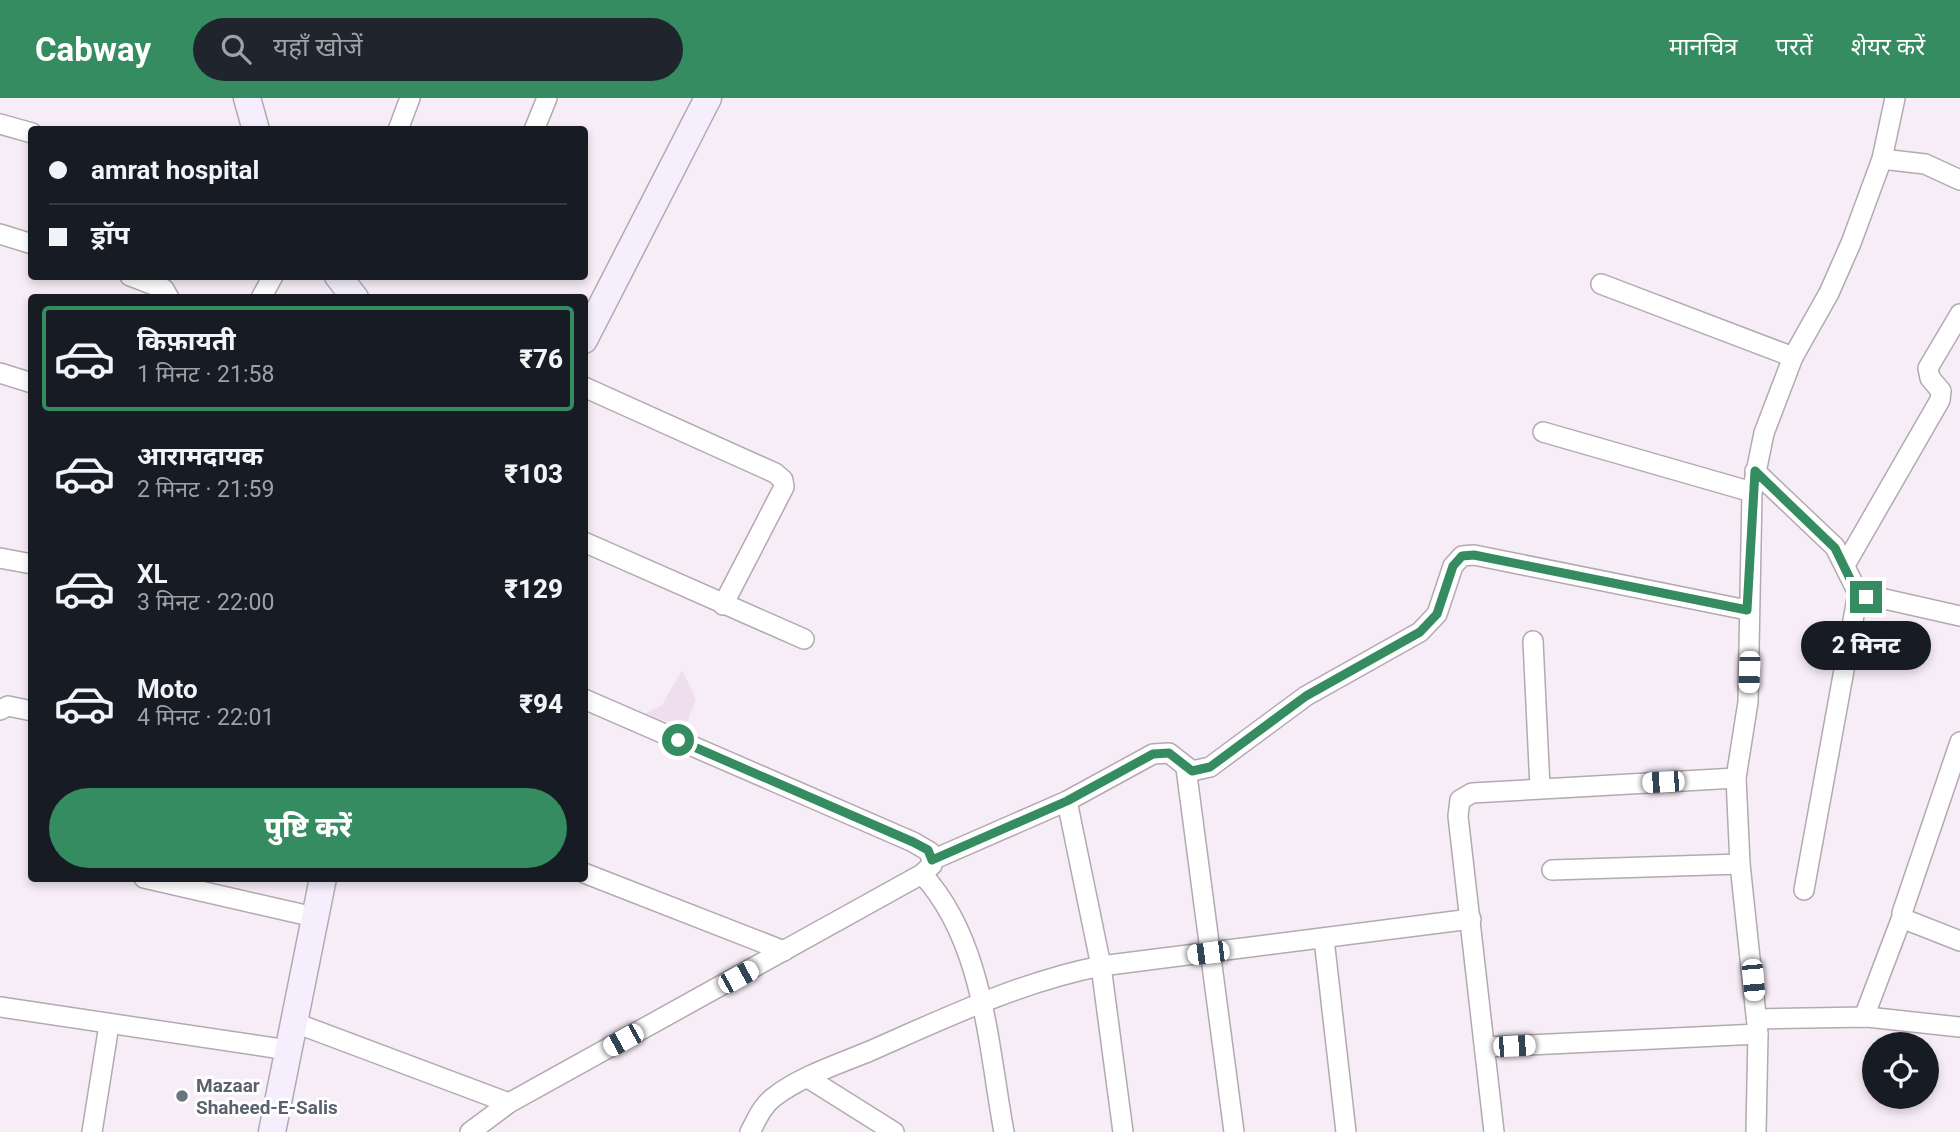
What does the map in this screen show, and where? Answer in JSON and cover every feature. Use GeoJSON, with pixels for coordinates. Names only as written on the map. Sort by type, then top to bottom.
{"type":"FeatureCollection","features":[{"type":"Feature","properties":{"kind":"street"},"geometry":{"type":"LineString","coordinates":[[247,98],[255,126]]}},
{"type":"Feature","properties":{"kind":"street"},"geometry":{"type":"LineString","coordinates":[[400,126],[411,98]]}},
{"type":"Feature","properties":{"kind":"street"},"geometry":{"type":"LineString","coordinates":[[536,126],[547,98]]}},
{"type":"Feature","properties":{"kind":"street"},"geometry":{"type":"LineString","coordinates":[[588,332],[708,98]]}},
{"type":"Feature","properties":{"kind":"street"},"geometry":{"type":"LineString","coordinates":[[1756,1132],[1757,1027],[1740,864],[1736,778],[1748,702],[1747,610],[1752,492],[1765,433],[1793,357],[1840,268],[1882,159],[1895,98]]}},
{"type":"Feature","properties":{"kind":"street"},"geometry":{"type":"LineString","coordinates":[[0,124],[28,132]]}},
{"type":"Feature","properties":{"kind":"street"},"geometry":{"type":"LineString","coordinates":[[1882,159],[1925,164],[1960,180]]}},
{"type":"Feature","properties":{"kind":"street"},"geometry":{"type":"LineString","coordinates":[[0,234],[28,243]]}},
{"type":"Feature","properties":{"kind":"street"},"geometry":{"type":"LineString","coordinates":[[140,280],[164,289],[167,294]]}},
{"type":"Feature","properties":{"kind":"street"},"geometry":{"type":"LineString","coordinates":[[341,280],[352,294]]}},
{"type":"Feature","properties":{"kind":"street"},"geometry":{"type":"LineString","coordinates":[[1601,284],[1793,357]]}},
{"type":"Feature","properties":{"kind":"street"},"geometry":{"type":"LineString","coordinates":[[1845,565],[1940,400],[1941,391],[1930,378],[1928,368],[1960,314]]}},
{"type":"Feature","properties":{"kind":"street"},"geometry":{"type":"LineString","coordinates":[[0,373],[28,382]]}},
{"type":"Feature","properties":{"kind":"street"},"geometry":{"type":"LineString","coordinates":[[588,389],[775,473],[783,480],[784,486],[723,605]]}},
{"type":"Feature","properties":{"kind":"street"},"geometry":{"type":"LineString","coordinates":[[1543,432],[1752,492]]}},
{"type":"Feature","properties":{"kind":"street"},"geometry":{"type":"LineString","coordinates":[[1755,471],[1835,548],[1858,593],[1804,890]]}},
{"type":"Feature","properties":{"kind":"street"},"geometry":{"type":"LineString","coordinates":[[588,544],[804,639]]}},
{"type":"Feature","properties":{"kind":"street"},"geometry":{"type":"LineString","coordinates":[[470,1132],[509,1103],[784,951],[927,867],[1067,801],[1153,754],[1169,753],[1186,768],[1198,772],[1210,767],[1306,696],[1420,632],[1437,614],[1453,566],[1462,556],[1474,555],[1747,610]]}},
{"type":"Feature","properties":{"kind":"street"},"geometry":{"type":"LineString","coordinates":[[0,558],[28,563]]}},
{"type":"Feature","properties":{"kind":"street"},"geometry":{"type":"LineString","coordinates":[[1858,593],[1960,616]]}},
{"type":"Feature","properties":{"kind":"street"},"geometry":{"type":"LineString","coordinates":[[1533,640],[1540,788]]}},
{"type":"Feature","properties":{"kind":"street"},"geometry":{"type":"LineString","coordinates":[[588,701],[928,850],[927,867],[961,932],[980,1003],[1004,1132]]}},
{"type":"Feature","properties":{"kind":"street"},"geometry":{"type":"LineString","coordinates":[[0,710],[8,706],[28,710]]}},
{"type":"Feature","properties":{"kind":"street"},"geometry":{"type":"LineString","coordinates":[[1864,1017],[1902,917],[1960,743]]}},
{"type":"Feature","properties":{"kind":"street"},"geometry":{"type":"LineString","coordinates":[[1186,768],[1208,953],[1234,1132]]}},
{"type":"Feature","properties":{"kind":"street"},"geometry":{"type":"LineString","coordinates":[[1494,1132],[1458,817],[1460,800],[1472,793],[1736,778]]}},
{"type":"Feature","properties":{"kind":"street"},"geometry":{"type":"LineString","coordinates":[[1067,801],[1101,967],[1123,1132]]}},
{"type":"Feature","properties":{"kind":"street"},"geometry":{"type":"LineString","coordinates":[[1552,870],[1740,864]]}},
{"type":"Feature","properties":{"kind":"street"},"geometry":{"type":"LineString","coordinates":[[588,875],[784,951]]}},
{"type":"Feature","properties":{"kind":"street"},"geometry":{"type":"LineString","coordinates":[[162,882],[314,916]]}},
{"type":"Feature","properties":{"kind":"street"},"geometry":{"type":"LineString","coordinates":[[272,1132],[322,882]]}},
{"type":"Feature","properties":{"kind":"street"},"geometry":{"type":"LineString","coordinates":[[1902,917],[1960,942]]}},
{"type":"Feature","properties":{"kind":"street"},"geometry":{"type":"LineString","coordinates":[[750,1132],[761,1111],[772,1098],[808,1078],[980,1003],[1057,976],[1101,967],[1471,919]]}},
{"type":"Feature","properties":{"kind":"street"},"geometry":{"type":"LineString","coordinates":[[1324,939],[1346,1132]]}},
{"type":"Feature","properties":{"kind":"street"},"geometry":{"type":"LineString","coordinates":[[0,1007],[288,1050]]}},
{"type":"Feature","properties":{"kind":"street"},"geometry":{"type":"LineString","coordinates":[[1486,1047],[1864,1017],[1960,1027]]}},
{"type":"Feature","properties":{"kind":"street"},"geometry":{"type":"LineString","coordinates":[[293,1022],[509,1103]]}},
{"type":"Feature","properties":{"kind":"street"},"geometry":{"type":"LineString","coordinates":[[92,1132],[109,1025]]}},
{"type":"Feature","properties":{"kind":"street"},"geometry":{"type":"LineString","coordinates":[[808,1078],[894,1132]]}},
{"type":"Feature","properties":{"kind":"shaded area"},"geometry":{"type":"Polygon","coordinates":[[[682,670],[696,699],[686,725],[640,716],[662,705],[682,670]]]}},
{"type":"Feature","properties":{"kind":"place","name":"Mazaar Shaheed-E-Salis"},"geometry":{"type":"Point","coordinates":[182,1096]}},
{"type":"Feature","properties":{"kind":"route"},"geometry":{"type":"LineString","coordinates":[[678,740],[913,842],[928,850],[932,860],[1067,801],[1153,754],[1172,754],[1192,771],[1198,772],[1210,767],[1306,696],[1420,632],[1431,622],[1442,605],[1453,566],[1462,556],[1474,555],[1747,610],[1755,471],[1835,548],[1854,587],[1866,597]]}}]}
